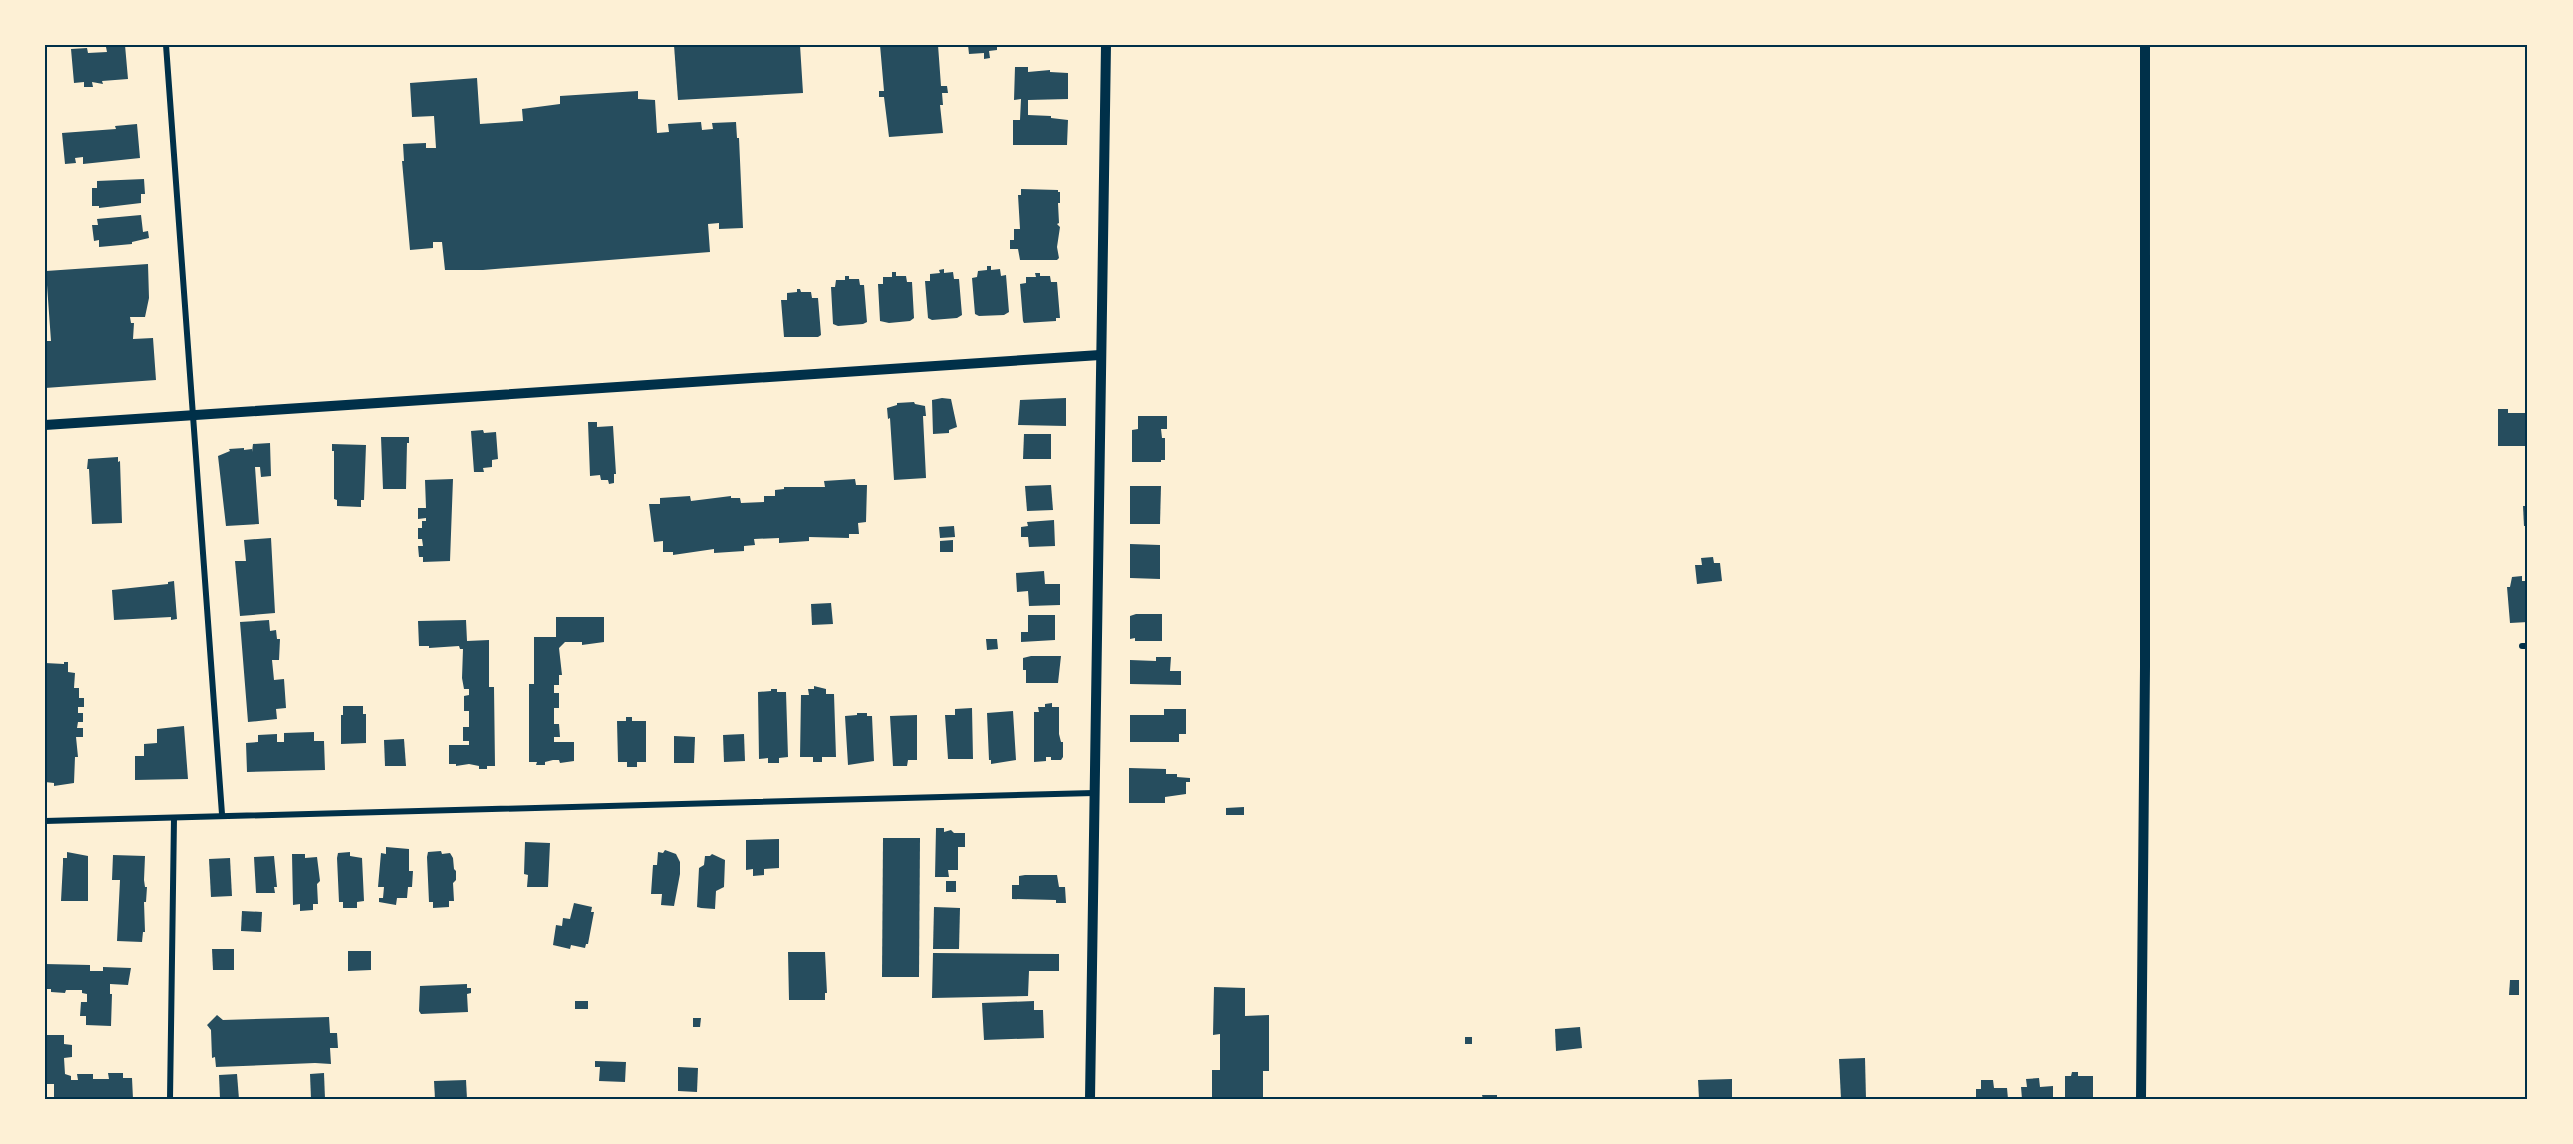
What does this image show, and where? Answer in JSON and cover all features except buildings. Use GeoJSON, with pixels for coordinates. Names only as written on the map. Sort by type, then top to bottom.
{"type":"FeatureCollection","features":[{"type":"Feature","properties":{"kind":"street"},"geometry":{"type":"LineString","coordinates":[[165,45],[222,814]]}},
{"type":"Feature","properties":{"kind":"street"},"geometry":{"type":"LineString","coordinates":[[1090,1099],[1106,45]]}},
{"type":"Feature","properties":{"kind":"street"},"geometry":{"type":"LineString","coordinates":[[2141,1099],[2145,667],[2145,45]]}},
{"type":"Feature","properties":{"kind":"street"},"geometry":{"type":"LineString","coordinates":[[45,425],[1100,355]]}},
{"type":"Feature","properties":{"kind":"street"},"geometry":{"type":"LineString","coordinates":[[45,821],[174,818],[222,814],[1094,793]]}},
{"type":"Feature","properties":{"kind":"street"},"geometry":{"type":"LineString","coordinates":[[170,1099],[174,818]]}}]}
